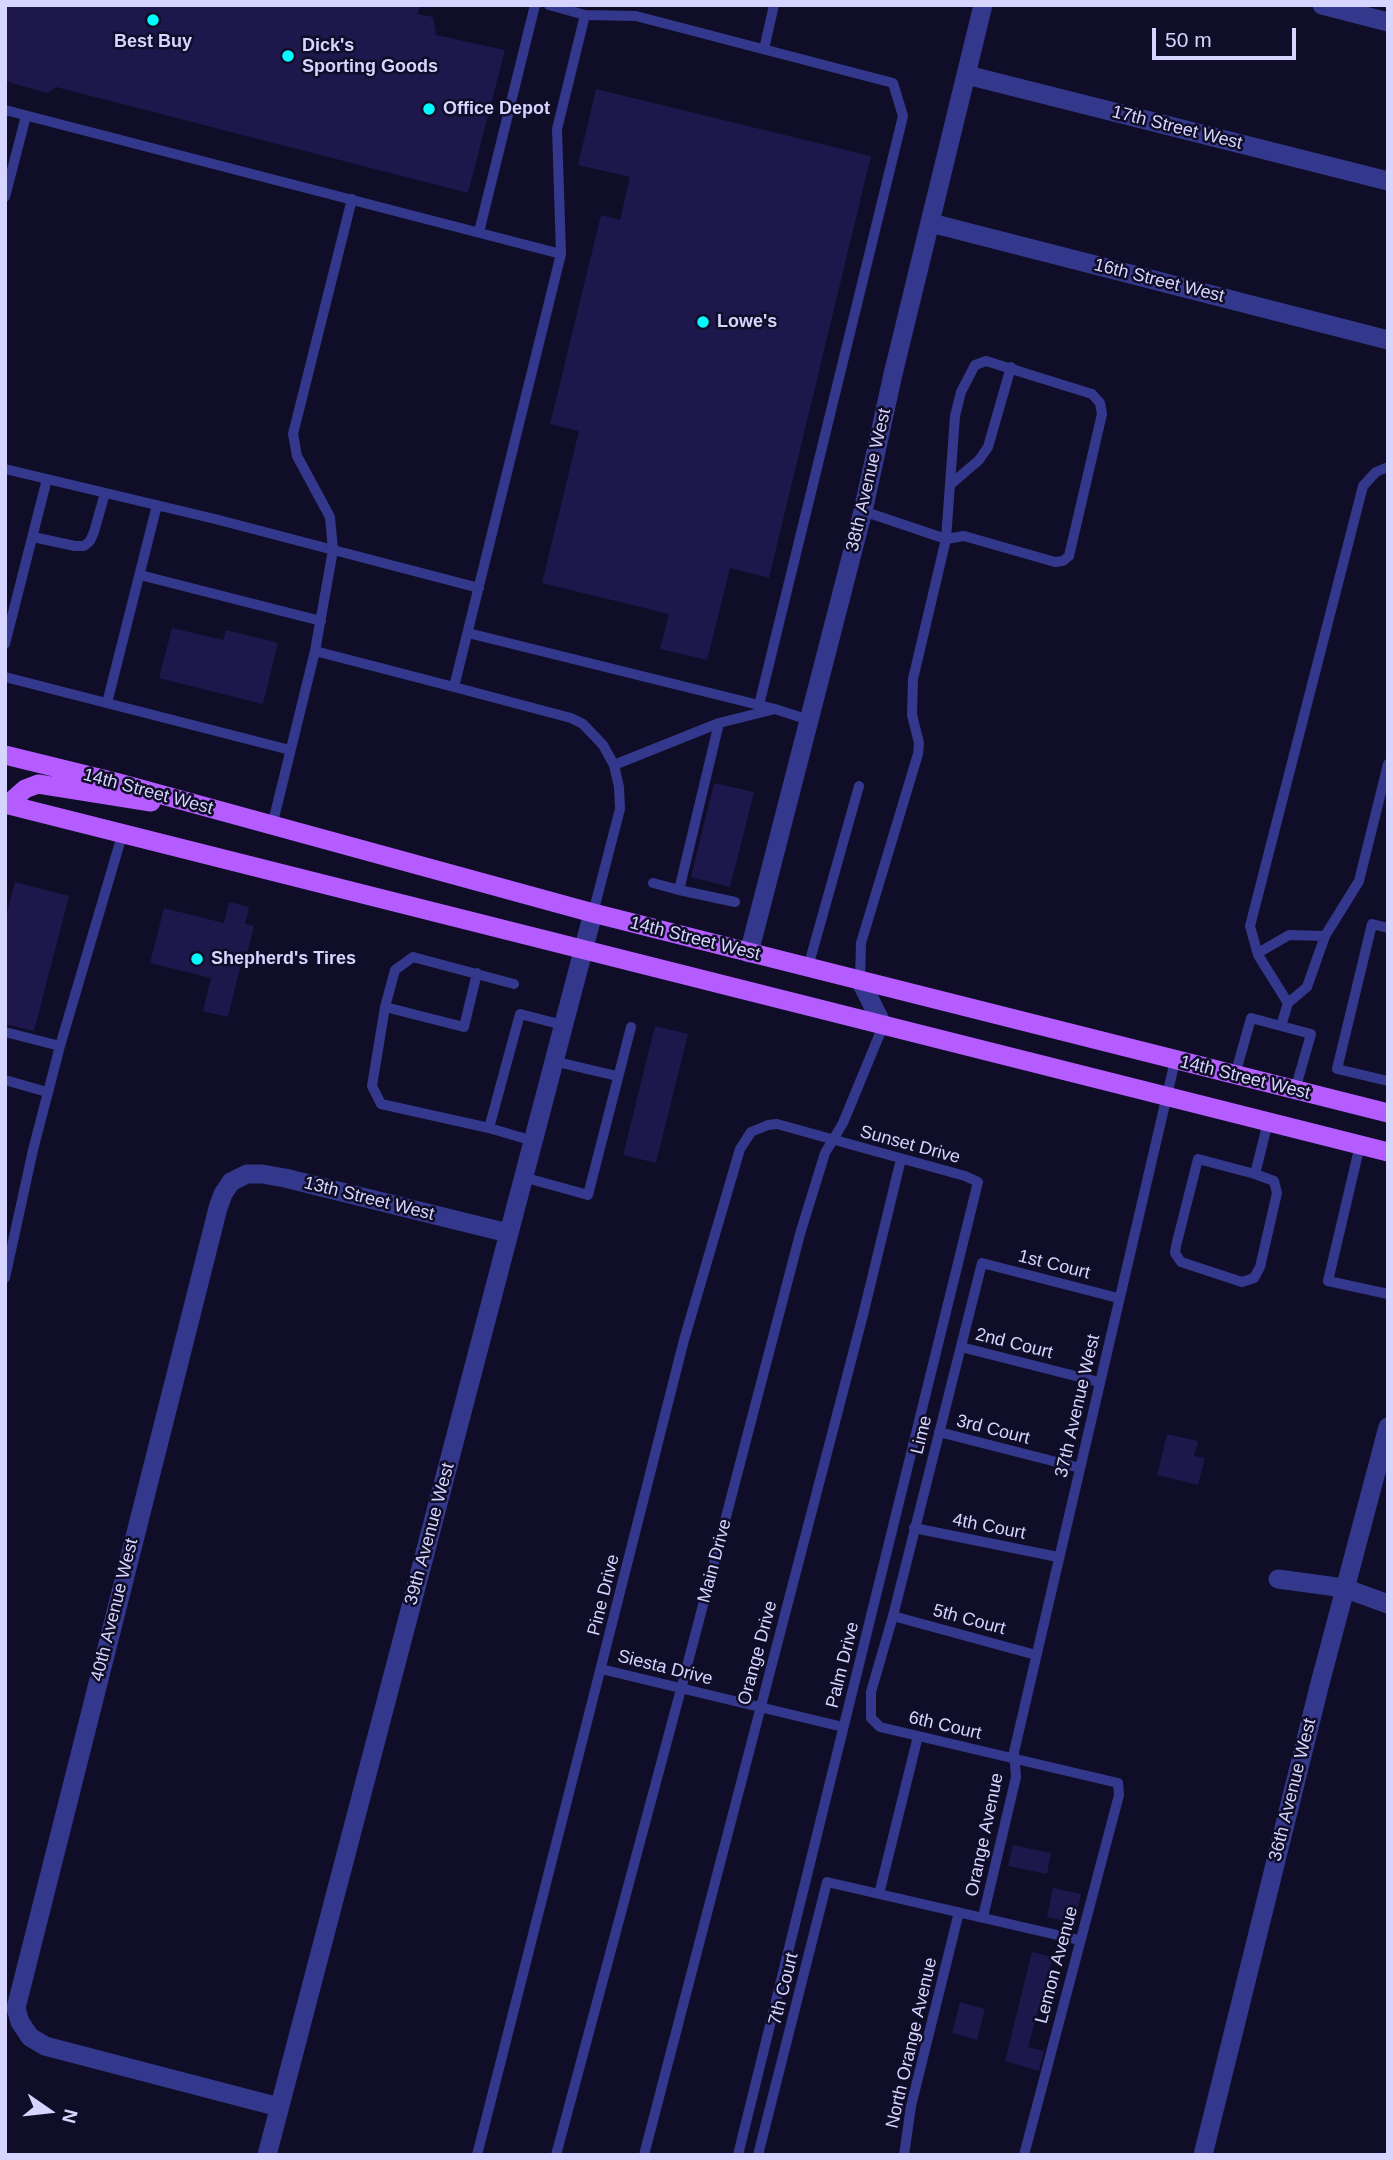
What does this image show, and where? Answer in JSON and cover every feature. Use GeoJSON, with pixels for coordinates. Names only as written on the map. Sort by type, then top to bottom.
{"type":"FeatureCollection","features":[{"type":"Feature","properties":{"kind":"main road","name":"14th Street West"},"geometry":{"type":"LineString","coordinates":[[5,755],[116,782],[593,913],[1388,1113]]}},
{"type":"Feature","properties":{"kind":"main road"},"geometry":{"type":"LineString","coordinates":[[6,805],[24,789],[38,784],[214,811]]}},
{"type":"Feature","properties":{"kind":"main road"},"geometry":{"type":"LineString","coordinates":[[6,805],[123,832],[1388,1152]]}},
{"type":"Feature","properties":{"kind":"street","name":"38th Avenue West"},"geometry":{"type":"LineString","coordinates":[[749,953],[863,511],[893,374],[983,5]]}},
{"type":"Feature","properties":{"kind":"street"},"geometry":{"type":"LineString","coordinates":[[1322,5],[1388,22]]}},
{"type":"Feature","properties":{"kind":"street","name":"17th Street West"},"geometry":{"type":"LineString","coordinates":[[967,75],[1388,181]]}},
{"type":"Feature","properties":{"kind":"street","name":"16th Street West"},"geometry":{"type":"LineString","coordinates":[[931,223],[1388,340]]}},
{"type":"Feature","properties":{"kind":"street","name":"39th Avenue West"},"geometry":{"type":"LineString","coordinates":[[267,2155],[593,913]]}},
{"type":"Feature","properties":{"kind":"street"},"geometry":{"type":"LineString","coordinates":[[860,980],[883,1026]]}},
{"type":"Feature","properties":{"kind":"street","name":"13th Street West"},"geometry":{"type":"LineString","coordinates":[[231,1182],[247,1174],[285,1178],[508,1233]]}},
{"type":"Feature","properties":{"kind":"street","name":"40th Avenue West"},"geometry":{"type":"LineString","coordinates":[[231,1182],[218,1208],[16,2008],[20,2022],[30,2037],[45,2046],[279,2107]]}},
{"type":"Feature","properties":{"kind":"street","name":"36th Avenue West"},"geometry":{"type":"LineString","coordinates":[[1203,2155],[1344,1588],[1388,1427]]}},
{"type":"Feature","properties":{"kind":"street"},"geometry":{"type":"LineString","coordinates":[[1278,1579],[1344,1588],[1388,1604]]}},
{"type":"Feature","properties":{"kind":"lane"},"geometry":{"type":"LineString","coordinates":[[479,232],[535,5]]}},
{"type":"Feature","properties":{"kind":"lane"},"geometry":{"type":"LineString","coordinates":[[550,5],[585,15],[636,16],[893,83],[903,117],[759,705]]}},
{"type":"Feature","properties":{"kind":"lane"},"geometry":{"type":"LineString","coordinates":[[764,49],[774,5]]}},
{"type":"Feature","properties":{"kind":"lane"},"geometry":{"type":"LineString","coordinates":[[454,687],[561,254],[557,129],[585,15]]}},
{"type":"Feature","properties":{"kind":"lane"},"geometry":{"type":"LineString","coordinates":[[5,110],[561,254]]}},
{"type":"Feature","properties":{"kind":"lane"},"geometry":{"type":"LineString","coordinates":[[5,197],[26,116]]}},
{"type":"Feature","properties":{"kind":"lane"},"geometry":{"type":"LineString","coordinates":[[272,826],[315,651],[333,550],[330,517],[297,456],[293,434],[352,199]]}},
{"type":"Feature","properties":{"kind":"lane"},"geometry":{"type":"LineString","coordinates":[[860,980],[861,943],[918,754],[919,743],[912,715],[913,679],[946,539],[955,416],[961,391],[975,365],[986,361],[1092,394],[1100,403],[1102,414],[1069,556],[1063,561],[1055,562],[964,536],[946,539],[863,511]]}},
{"type":"Feature","properties":{"kind":"lane"},"geometry":{"type":"LineString","coordinates":[[950,485],[979,460],[988,447],[1011,367]]}},
{"type":"Feature","properties":{"kind":"lane"},"geometry":{"type":"LineString","coordinates":[[1288,1003],[1258,953],[1250,926],[1363,486],[1376,472],[1388,467]]}},
{"type":"Feature","properties":{"kind":"lane"},"geometry":{"type":"LineString","coordinates":[[5,469],[479,588]]}},
{"type":"Feature","properties":{"kind":"lane"},"geometry":{"type":"LineString","coordinates":[[5,644],[47,479]]}},
{"type":"Feature","properties":{"kind":"lane"},"geometry":{"type":"LineString","coordinates":[[33,537],[75,547],[84,546],[94,532],[105,493]]}},
{"type":"Feature","properties":{"kind":"lane"},"geometry":{"type":"LineString","coordinates":[[107,703],[157,505]]}},
{"type":"Feature","properties":{"kind":"lane"},"geometry":{"type":"LineString","coordinates":[[140,575],[321,621]]}},
{"type":"Feature","properties":{"kind":"lane"},"geometry":{"type":"LineString","coordinates":[[468,632],[775,709],[809,720]]}},
{"type":"Feature","properties":{"kind":"lane"},"geometry":{"type":"LineString","coordinates":[[315,651],[571,718],[583,724],[603,745],[614,765],[620,787],[620,809],[593,913]]}},
{"type":"Feature","properties":{"kind":"lane"},"geometry":{"type":"LineString","coordinates":[[5,677],[290,750]]}},
{"type":"Feature","properties":{"kind":"lane"},"geometry":{"type":"LineString","coordinates":[[614,765],[719,723],[775,709]]}},
{"type":"Feature","properties":{"kind":"lane"},"geometry":{"type":"LineString","coordinates":[[679,890],[719,723]]}},
{"type":"Feature","properties":{"kind":"lane"},"geometry":{"type":"LineString","coordinates":[[1281,1026],[1288,1003],[1307,987],[1325,936],[1359,881],[1388,764]]}},
{"type":"Feature","properties":{"kind":"lane"},"geometry":{"type":"LineString","coordinates":[[808,967],[859,786]]}},
{"type":"Feature","properties":{"kind":"lane"},"geometry":{"type":"LineString","coordinates":[[5,1278],[47,1092],[123,832]]}},
{"type":"Feature","properties":{"kind":"lane"},"geometry":{"type":"LineString","coordinates":[[653,883],[735,902]]}},
{"type":"Feature","properties":{"kind":"lane"},"geometry":{"type":"LineString","coordinates":[[1388,928],[1373,924],[1337,1069],[1388,1081]]}},
{"type":"Feature","properties":{"kind":"lane"},"geometry":{"type":"LineString","coordinates":[[1258,953],[1289,935],[1325,936]]}},
{"type":"Feature","properties":{"kind":"lane"},"geometry":{"type":"LineString","coordinates":[[514,984],[413,957],[395,970],[385,1007],[372,1086],[381,1104],[533,1140]]}},
{"type":"Feature","properties":{"kind":"lane"},"geometry":{"type":"LineString","coordinates":[[385,1007],[464,1027],[477,973]]}},
{"type":"Feature","properties":{"kind":"lane"},"geometry":{"type":"LineString","coordinates":[[488,1128],[520,1014],[563,1025]]}},
{"type":"Feature","properties":{"kind":"lane"},"geometry":{"type":"LineString","coordinates":[[1235,1075],[1251,1018],[1311,1034],[1295,1090]]}},
{"type":"Feature","properties":{"kind":"lane","name":"Main Drive"},"geometry":{"type":"LineString","coordinates":[[556,2155],[800,1234],[825,1153],[843,1124],[883,1026]]}},
{"type":"Feature","properties":{"kind":"lane"},"geometry":{"type":"LineString","coordinates":[[523,1177],[587,1195],[631,1027]]}},
{"type":"Feature","properties":{"kind":"lane"},"geometry":{"type":"LineString","coordinates":[[5,1032],[60,1046]]}},
{"type":"Feature","properties":{"kind":"lane"},"geometry":{"type":"LineString","coordinates":[[553,1061],[617,1076]]}},
{"type":"Feature","properties":{"kind":"lane","name":"37th Avenue West"},"geometry":{"type":"LineString","coordinates":[[1014,1759],[1058,1557],[1175,1061]]}},
{"type":"Feature","properties":{"kind":"lane"},"geometry":{"type":"LineString","coordinates":[[5,1080],[47,1092]]}},
{"type":"Feature","properties":{"kind":"lane"},"geometry":{"type":"LineString","coordinates":[[1255,1174],[1268,1122]]}},
{"type":"Feature","properties":{"kind":"lane","name":"Pine Drive"},"geometry":{"type":"LineString","coordinates":[[477,2155],[684,1340],[742,1142],[756,1128],[778,1124],[834,1141]]}},
{"type":"Feature","properties":{"kind":"lane","name":"Sunset Drive"},"geometry":{"type":"LineString","coordinates":[[834,1141],[965,1175],[978,1182]]}},
{"type":"Feature","properties":{"kind":"lane"},"geometry":{"type":"LineString","coordinates":[[1360,1145],[1328,1282],[1388,1294]]}},
{"type":"Feature","properties":{"kind":"lane"},"geometry":{"type":"LineString","coordinates":[[1198,1158],[1255,1174],[1274,1181],[1277,1193],[1260,1267],[1254,1278],[1242,1282],[1187,1266],[1177,1259],[1175,1253],[1198,1158]]}},
{"type":"Feature","properties":{"kind":"lane","name":"Orange Drive"},"geometry":{"type":"LineString","coordinates":[[645,2155],[901,1159]]}},
{"type":"Feature","properties":{"kind":"lane","name":"Palm Drive"},"geometry":{"type":"LineString","coordinates":[[738,2155],[978,1182]]}},
{"type":"Feature","properties":{"kind":"lane","name":"1st Court"},"geometry":{"type":"LineString","coordinates":[[982,1263],[1118,1298]]}},
{"type":"Feature","properties":{"kind":"lane","name":"Lime"},"geometry":{"type":"LineString","coordinates":[[893,1616],[982,1263]]}},
{"type":"Feature","properties":{"kind":"lane","name":"2nd Court"},"geometry":{"type":"LineString","coordinates":[[961,1346],[1099,1382]]}},
{"type":"Feature","properties":{"kind":"lane","name":"3rd Court"},"geometry":{"type":"LineString","coordinates":[[939,1432],[1080,1468]]}},
{"type":"Feature","properties":{"kind":"lane","name":"4th Court"},"geometry":{"type":"LineString","coordinates":[[914,1528],[1058,1557]]}},
{"type":"Feature","properties":{"kind":"lane","name":"5th Court"},"geometry":{"type":"LineString","coordinates":[[893,1616],[1036,1655]]}},
{"type":"Feature","properties":{"kind":"lane","name":"6th Court"},"geometry":{"type":"LineString","coordinates":[[893,1616],[871,1692],[871,1718],[880,1727],[1118,1783]]}},
{"type":"Feature","properties":{"kind":"lane","name":"Siesta Drive"},"geometry":{"type":"LineString","coordinates":[[601,1669],[844,1727]]}},
{"type":"Feature","properties":{"kind":"lane"},"geometry":{"type":"LineString","coordinates":[[918,1736],[879,1894],[1079,1940]]}},
{"type":"Feature","properties":{"kind":"lane","name":"Orange Avenue"},"geometry":{"type":"LineString","coordinates":[[983,1917],[1016,1777],[1014,1759]]}},
{"type":"Feature","properties":{"kind":"lane","name":"Lemon Avenue"},"geometry":{"type":"LineString","coordinates":[[1024,2155],[1119,1796],[1118,1783]]}},
{"type":"Feature","properties":{"kind":"lane","name":"7th Court"},"geometry":{"type":"LineString","coordinates":[[758,2155],[827,1882],[879,1894]]}},
{"type":"Feature","properties":{"kind":"lane","name":"North Orange Avenue"},"geometry":{"type":"LineString","coordinates":[[904,2155],[911,2106],[959,1912]]}},
{"type":"Feature","properties":{"kind":"building"},"geometry":{"type":"Polygon","coordinates":[[[5,5],[420,5],[418,14],[433,17],[436,35],[505,50],[468,193],[56,87],[47,93],[5,81],[5,5]]]}},
{"type":"Feature","properties":{"kind":"building","name":"Lowe's"},"geometry":{"type":"Polygon","coordinates":[[[596,89],[871,156],[769,578],[730,568],[707,660],[660,649],[669,614],[542,583],[579,431],[550,424],[601,215],[620,220],[630,177],[578,165],[596,89]]]}},
{"type":"Feature","properties":{"kind":"building"},"geometry":{"type":"Polygon","coordinates":[[[172,628],[223,640],[226,630],[278,643],[263,704],[159,678],[172,628]]]}},
{"type":"Feature","properties":{"kind":"building"},"geometry":{"type":"Polygon","coordinates":[[[714,783],[754,792],[730,887],[691,877],[714,783]]]}},
{"type":"Feature","properties":{"kind":"building"},"geometry":{"type":"Polygon","coordinates":[[[15,882],[69,896],[34,1031],[5,1024],[5,920],[15,882]]]}},
{"type":"Feature","properties":{"kind":"building","name":"Shepherd's Tires"},"geometry":{"type":"Polygon","coordinates":[[[229,902],[249,907],[245,924],[254,926],[247,955],[243,955],[228,1017],[203,1011],[211,978],[150,963],[164,908],[224,923],[229,902]]]}},
{"type":"Feature","properties":{"kind":"building"},"geometry":{"type":"Polygon","coordinates":[[[655,1026],[688,1034],[656,1163],[623,1155],[655,1026]]]}},
{"type":"Feature","properties":{"kind":"building"},"geometry":{"type":"Polygon","coordinates":[[[1167,1434],[1198,1441],[1194,1456],[1205,1458],[1198,1485],[1157,1475],[1167,1434]]]}},
{"type":"Feature","properties":{"kind":"building"},"geometry":{"type":"Polygon","coordinates":[[[1013,1845],[1051,1853],[1047,1874],[1008,1866],[1013,1845]]]}},
{"type":"Feature","properties":{"kind":"building"},"geometry":{"type":"Polygon","coordinates":[[[1053,1888],[1081,1894],[1075,1923],[1047,1917],[1053,1888]]]}},
{"type":"Feature","properties":{"kind":"building"},"geometry":{"type":"Polygon","coordinates":[[[1032,1952],[1053,1957],[1028,2047],[1044,2051],[1039,2071],[1005,2061],[1032,1952]]]}},
{"type":"Feature","properties":{"kind":"building"},"geometry":{"type":"Polygon","coordinates":[[[960,2002],[985,2009],[977,2040],[952,2033],[960,2002]]]}},
{"type":"Feature","properties":{"kind":"place","name":"Best Buy"},"geometry":{"type":"Point","coordinates":[153,20]}},
{"type":"Feature","properties":{"kind":"place","name":"Dick's Sporting Goods"},"geometry":{"type":"Point","coordinates":[288,56]}},
{"type":"Feature","properties":{"kind":"place","name":"Office Depot"},"geometry":{"type":"Point","coordinates":[429,109]}},
{"type":"Feature","properties":{"kind":"place","name":"Lowe's"},"geometry":{"type":"Point","coordinates":[703,322]}},
{"type":"Feature","properties":{"kind":"place","name":"Shepherd's Tires"},"geometry":{"type":"Point","coordinates":[197,959]}}]}
